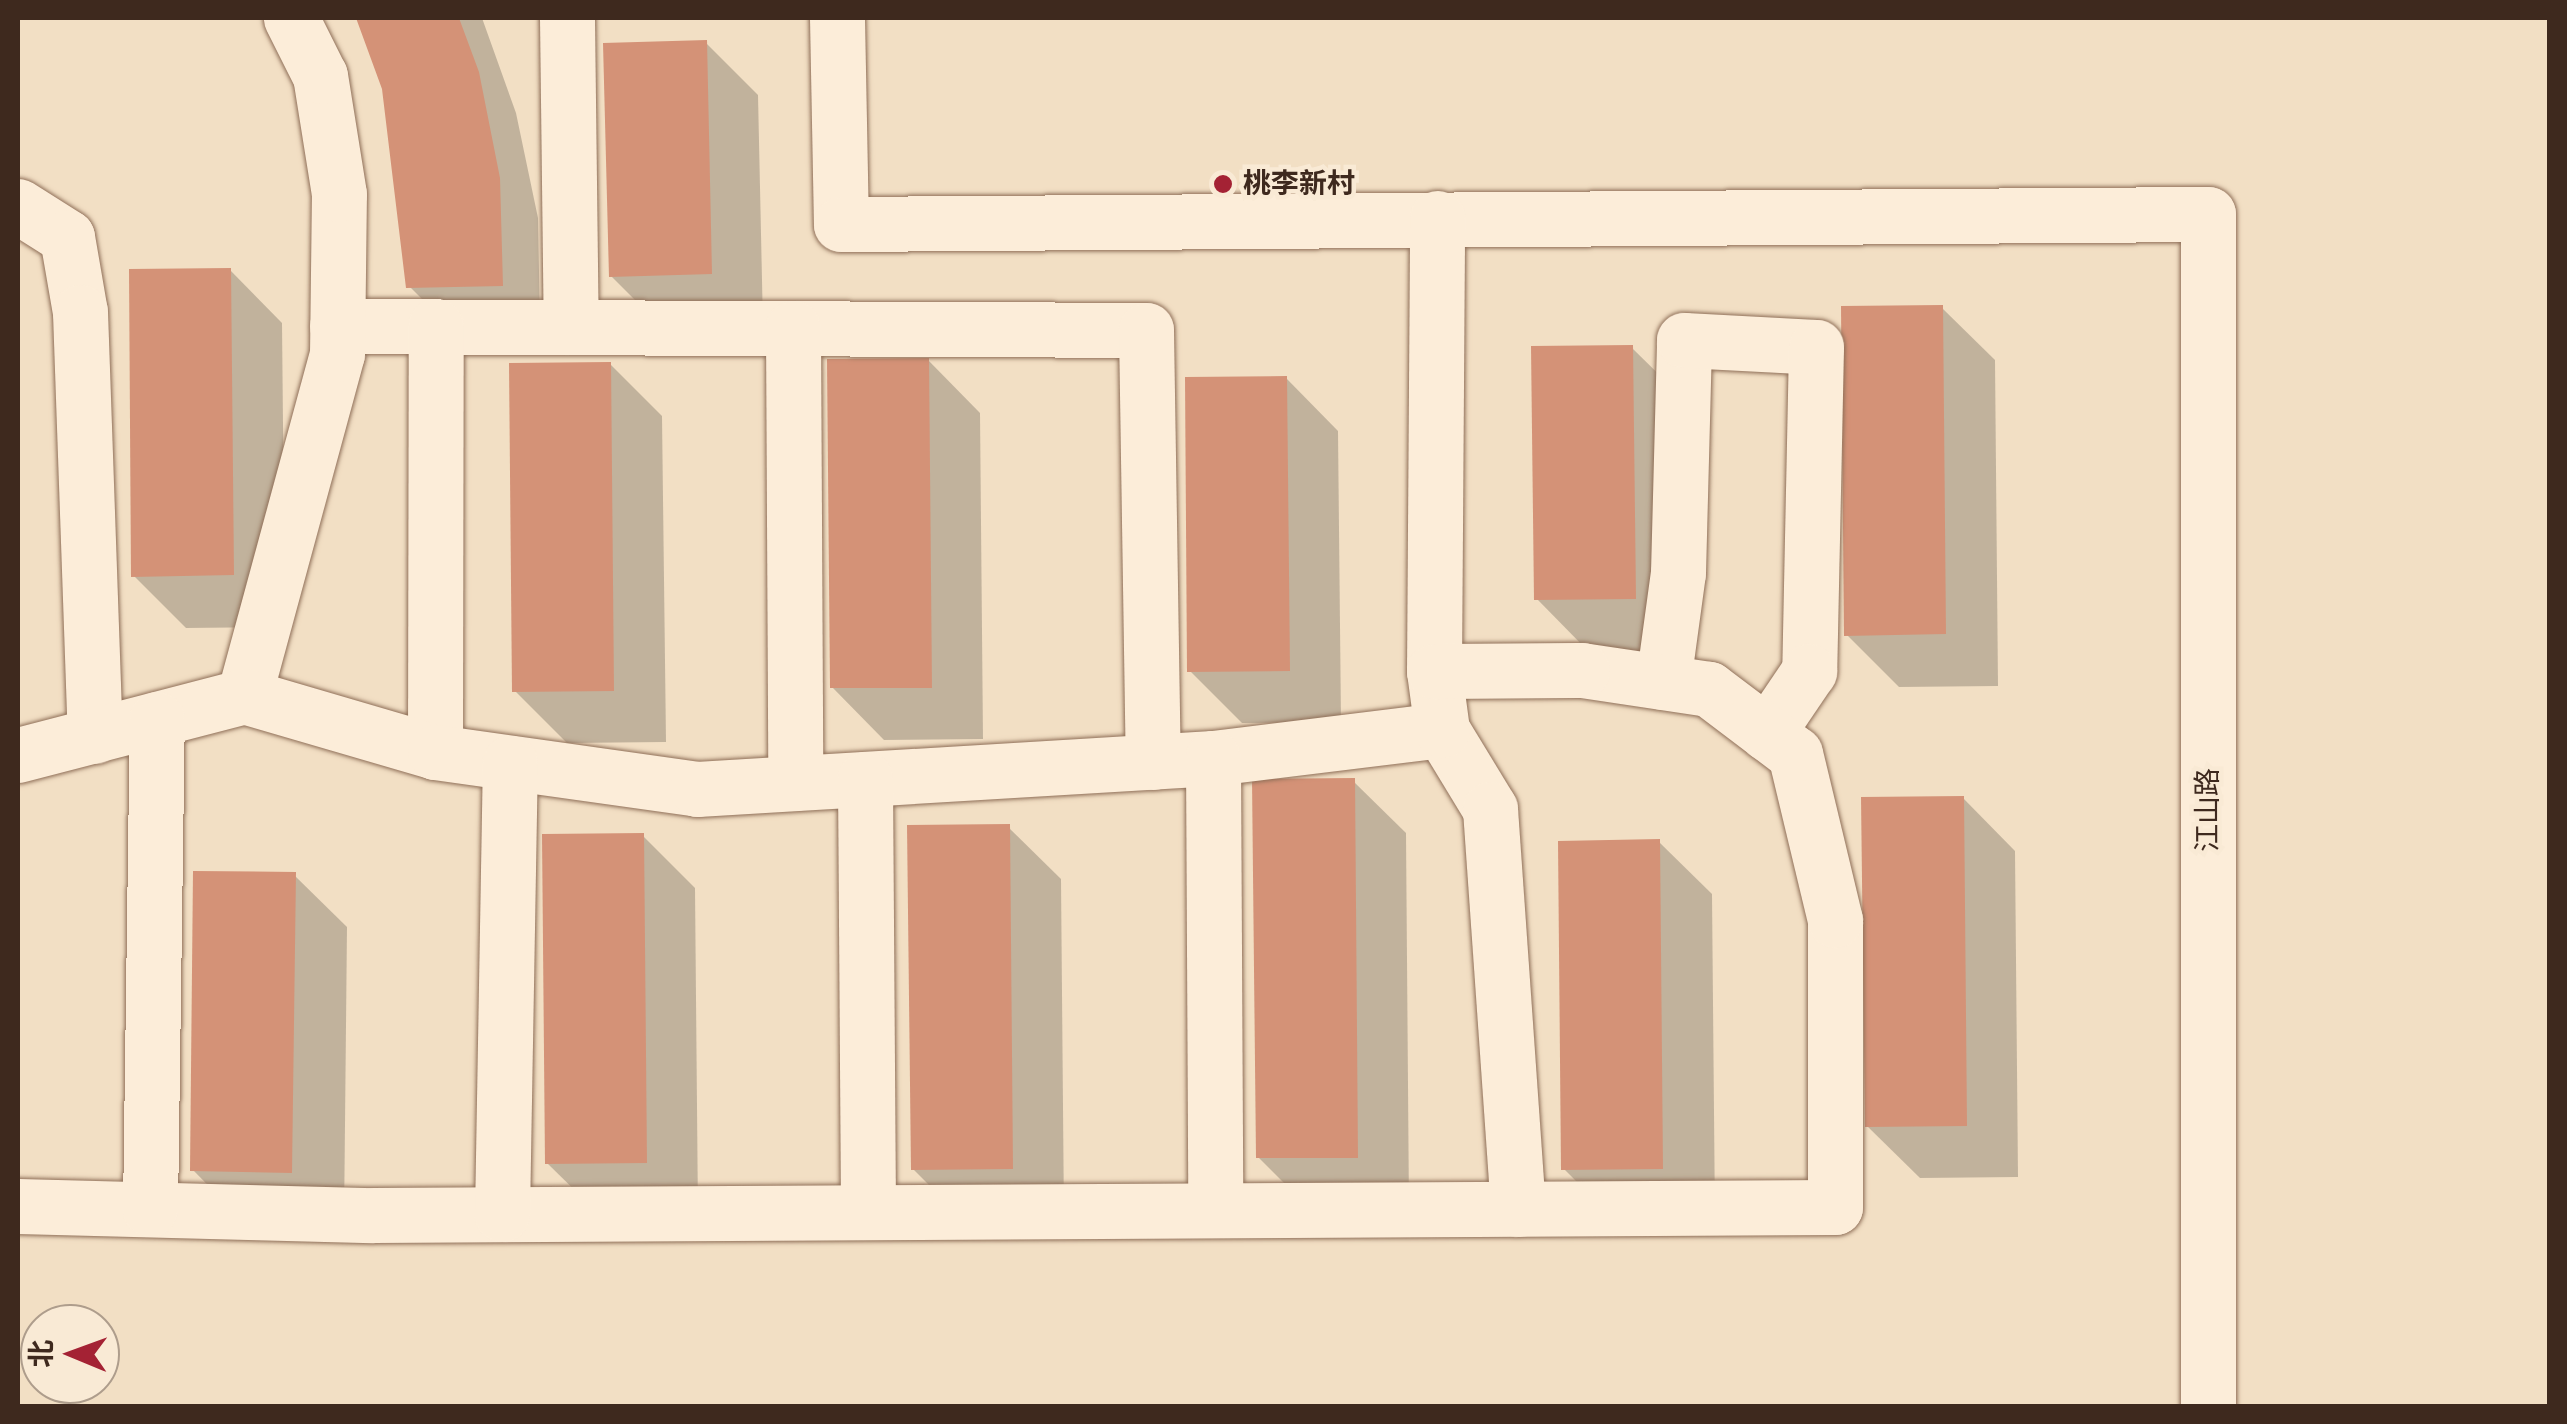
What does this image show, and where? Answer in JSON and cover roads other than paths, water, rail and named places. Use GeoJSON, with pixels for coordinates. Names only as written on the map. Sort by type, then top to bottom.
{"type":"FeatureCollection","features":[{"type":"Feature","properties":{"kind":"street"},"geometry":{"type":"LineString","coordinates":[[244,696],[337,354],[340,194],[320,76],[291,18]]}},
{"type":"Feature","properties":{"kind":"street"},"geometry":{"type":"LineString","coordinates":[[567,18],[571,326]]}},
{"type":"Feature","properties":{"kind":"street"},"geometry":{"type":"LineString","coordinates":[[837,18],[840,224],[1437,218],[1434,671],[1442,730],[1490,809],[1518,1209]]}},
{"type":"Feature","properties":{"kind":"street"},"geometry":{"type":"LineString","coordinates":[[18,206],[67,238],[80,312],[95,736]]}},
{"type":"Feature","properties":{"kind":"street","name":"江山路"},"geometry":{"type":"LineString","coordinates":[[1437,218],[2208,214],[2208,1406]]}},
{"type":"Feature","properties":{"kind":"street"},"geometry":{"type":"LineString","coordinates":[[337,326],[1146,330],[1153,762]]}},
{"type":"Feature","properties":{"kind":"street"},"geometry":{"type":"LineString","coordinates":[[435,752],[436,326]]}},
{"type":"Feature","properties":{"kind":"street"},"geometry":{"type":"LineString","coordinates":[[793,328],[795,783]]}},
{"type":"Feature","properties":{"kind":"street"},"geometry":{"type":"LineString","coordinates":[[1663,682],[1678,573],[1684,340],[1816,347],[1809,670],[1767,733]]}},
{"type":"Feature","properties":{"kind":"street"},"geometry":{"type":"LineString","coordinates":[[18,1206],[502,1214],[1835,1207],[1835,920],[1795,754],[1709,689],[1582,670],[1434,671]]}},
{"type":"Feature","properties":{"kind":"street"},"geometry":{"type":"LineString","coordinates":[[18,755],[244,696],[435,752],[697,789],[1214,758],[1442,730]]}},
{"type":"Feature","properties":{"kind":"street"},"geometry":{"type":"LineString","coordinates":[[150,1209],[157,719]]}},
{"type":"Feature","properties":{"kind":"street"},"geometry":{"type":"LineString","coordinates":[[1214,758],[1215,1210]]}},
{"type":"Feature","properties":{"kind":"street"},"geometry":{"type":"LineString","coordinates":[[502,1214],[510,763]]}},
{"type":"Feature","properties":{"kind":"street"},"geometry":{"type":"LineString","coordinates":[[865,778],[868,1212]]}},
{"type":"Feature","properties":{"kind":"place","name":"桃李新村"},"geometry":{"type":"Point","coordinates":[1223,184]}}]}
